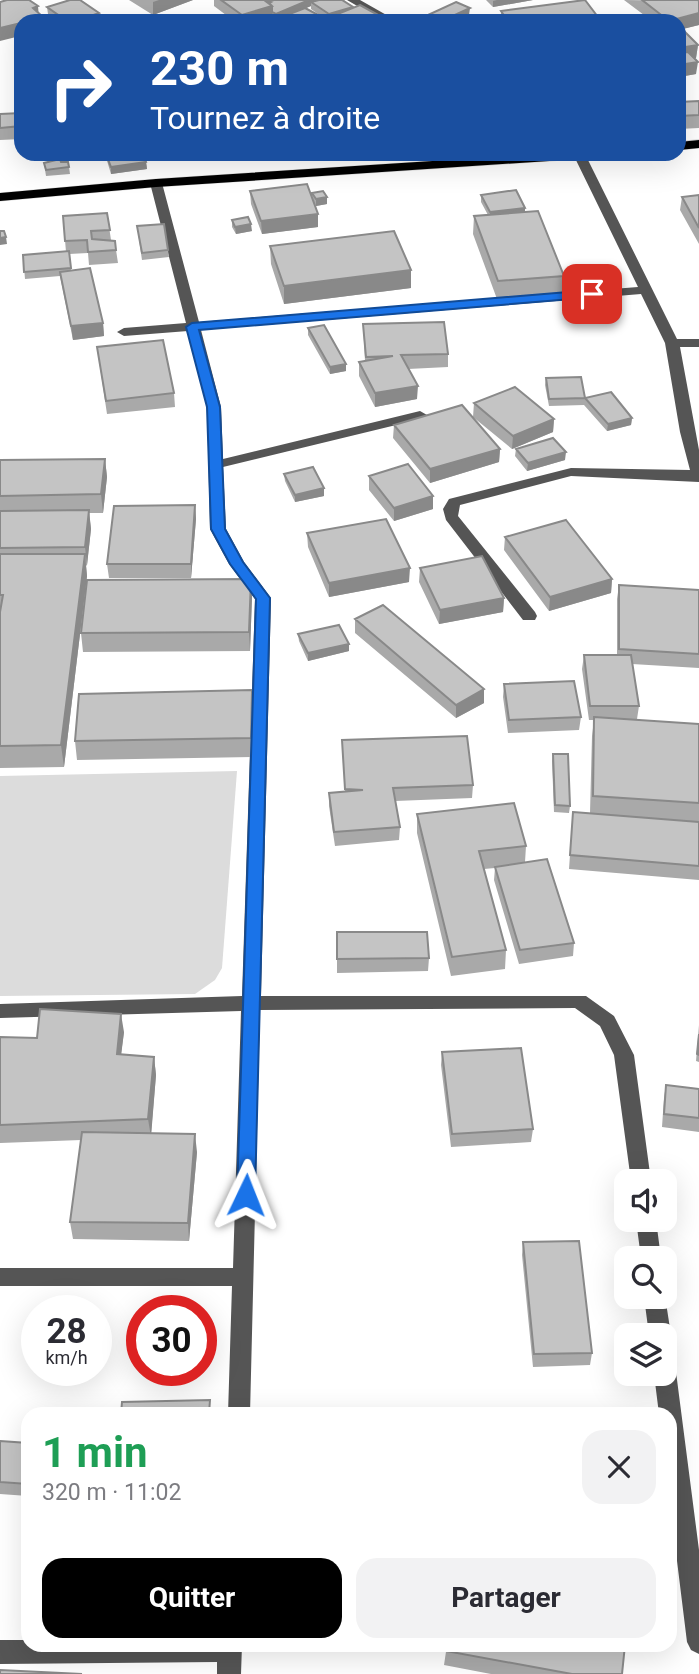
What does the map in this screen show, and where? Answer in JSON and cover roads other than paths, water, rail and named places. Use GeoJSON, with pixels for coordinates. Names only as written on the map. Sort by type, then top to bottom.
{"type":"FeatureCollection","features":[{"type":"Feature","properties":{"kind":"main road"},"geometry":{"type":"LineString","coordinates":[[0,197],[156,183],[489,161]]}},
{"type":"Feature","properties":{"kind":"street"},"geometry":{"type":"LineString","coordinates":[[352,0],[378,14]]}},
{"type":"Feature","properties":{"kind":"street"},"geometry":{"type":"LineString","coordinates":[[529,616],[451,517],[450,509],[454,502],[571,472],[699,476],[687,432],[672,343],[583,161]]}},
{"type":"Feature","properties":{"kind":"street"},"geometry":{"type":"LineString","coordinates":[[156,183],[214,407],[218,529],[237,564],[263,598],[239,1407]]}},
{"type":"Feature","properties":{"kind":"street"},"geometry":{"type":"LineString","coordinates":[[124,332],[646,290]]}},
{"type":"Feature","properties":{"kind":"street"},"geometry":{"type":"LineString","coordinates":[[672,343],[699,343]]}},
{"type":"Feature","properties":{"kind":"street"},"geometry":{"type":"LineString","coordinates":[[215,465],[419,415]]}},
{"type":"Feature","properties":{"kind":"street"},"geometry":{"type":"LineString","coordinates":[[0,1011],[252,1003],[579,1001],[607,1021],[624,1055],[639,1169]]}},
{"type":"Feature","properties":{"kind":"street"},"geometry":{"type":"LineString","coordinates":[[0,1277],[244,1277]]}},
{"type":"Feature","properties":{"kind":"street"},"geometry":{"type":"LineString","coordinates":[[667,1386],[671,1407]]}},
{"type":"Feature","properties":{"kind":"street"},"geometry":{"type":"LineString","coordinates":[[677,1448],[694,1556],[699,1642]]}},
{"type":"Feature","properties":{"kind":"street"},"geometry":{"type":"LineString","coordinates":[[0,1653],[38,1652]]}},
{"type":"Feature","properties":{"kind":"street"},"geometry":{"type":"LineString","coordinates":[[229,1674],[230,1652]]}}]}
